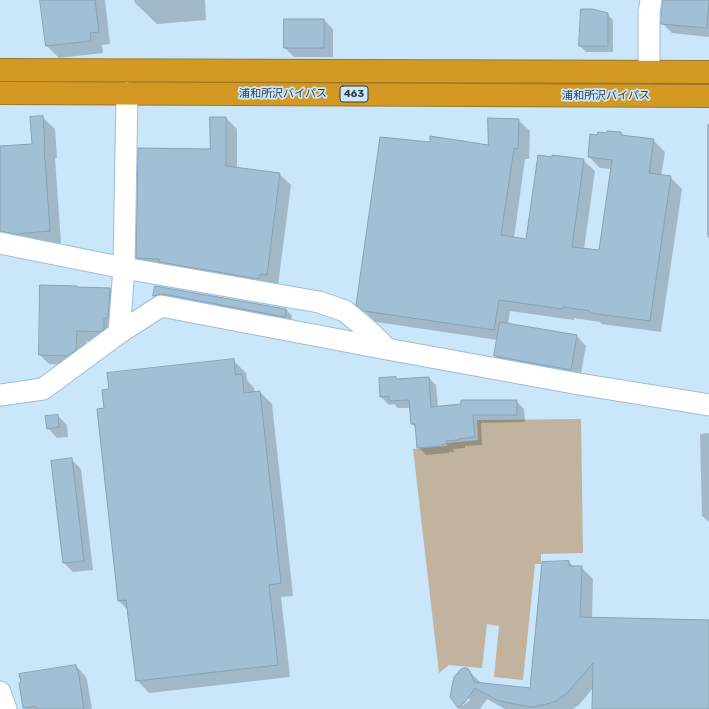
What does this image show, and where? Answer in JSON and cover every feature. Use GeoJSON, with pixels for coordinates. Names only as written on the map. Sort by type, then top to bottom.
{"type":"FeatureCollection","features":[{"type":"Feature","properties":{"kind":"highway","name":"463"},"geometry":{"type":"LineString","coordinates":[[0,70],[709,72]]}},
{"type":"Feature","properties":{"kind":"highway","name":"浦和所沢バイパス"},"geometry":{"type":"LineString","coordinates":[[0,93],[709,96]]}},
{"type":"Feature","properties":{"kind":"street"},"geometry":{"type":"LineString","coordinates":[[649,72],[649,12],[651,0]]}},
{"type":"Feature","properties":{"kind":"street"},"geometry":{"type":"LineString","coordinates":[[119,333],[124,268],[127,93]]}},
{"type":"Feature","properties":{"kind":"street"},"geometry":{"type":"LineString","coordinates":[[0,243],[124,268],[318,302],[345,311],[370,332],[386,349]]}},
{"type":"Feature","properties":{"kind":"street"},"geometry":{"type":"LineString","coordinates":[[0,395],[43,389],[119,333],[161,306],[386,349],[709,406]]}},
{"type":"Feature","properties":{"kind":"street"},"geometry":{"type":"LineString","coordinates":[[0,692],[6,709]]}},
{"type":"Feature","properties":{"kind":"shaded area"},"geometry":{"type":"Polygon","coordinates":[[[581,419],[583,553],[541,554],[541,564],[535,564],[523,680],[494,677],[499,626],[487,624],[482,668],[449,665],[439,673],[413,449],[447,446],[447,443],[478,440],[477,420],[581,419]]]}},
{"type":"Feature","properties":{"kind":"building"},"geometry":{"type":"Polygon","coordinates":[[[40,0],[95,0],[99,32],[90,33],[91,41],[46,46],[40,0]]]}},
{"type":"Feature","properties":{"kind":"building"},"geometry":{"type":"Polygon","coordinates":[[[663,0],[709,0],[707,28],[661,24],[663,0]]]}},
{"type":"Feature","properties":{"kind":"building"},"geometry":{"type":"Polygon","coordinates":[[[581,9],[592,9],[608,13],[608,46],[579,46],[581,9]]]}},
{"type":"Feature","properties":{"kind":"building"},"geometry":{"type":"Polygon","coordinates":[[[284,19],[324,19],[324,48],[284,48],[284,19]]]}},
{"type":"Feature","properties":{"kind":"building"},"geometry":{"type":"Polygon","coordinates":[[[43,116],[50,231],[15,234],[0,231],[0,146],[32,144],[30,117],[43,116]]]}},
{"type":"Feature","properties":{"kind":"building"},"geometry":{"type":"Polygon","coordinates":[[[210,117],[226,117],[226,166],[280,173],[267,275],[261,274],[259,279],[159,262],[159,259],[136,258],[138,148],[210,149],[210,117]]]}},
{"type":"Feature","properties":{"kind":"building"},"geometry":{"type":"Polygon","coordinates":[[[488,118],[519,119],[518,149],[514,148],[501,235],[526,239],[538,155],[552,157],[552,155],[584,159],[572,247],[599,250],[612,160],[588,157],[590,134],[597,135],[598,132],[607,133],[607,131],[621,132],[621,135],[654,139],[649,173],[671,176],[650,321],[590,313],[590,311],[563,307],[563,309],[499,300],[494,330],[364,311],[356,305],[380,137],[430,142],[430,136],[488,145],[488,118]]]}},
{"type":"Feature","properties":{"kind":"building"},"geometry":{"type":"Polygon","coordinates":[[[40,285],[110,288],[108,318],[104,318],[104,329],[100,332],[77,331],[76,350],[68,356],[39,355],[40,285]]]}},
{"type":"Feature","properties":{"kind":"building"},"geometry":{"type":"Polygon","coordinates":[[[155,286],[286,309],[285,317],[163,294],[153,296],[155,286]]]}},
{"type":"Feature","properties":{"kind":"building"},"geometry":{"type":"Polygon","coordinates":[[[500,322],[577,335],[571,370],[494,356],[500,322]]]}},
{"type":"Feature","properties":{"kind":"building"},"geometry":{"type":"Polygon","coordinates":[[[234,359],[235,375],[242,374],[244,393],[260,391],[281,583],[269,585],[278,665],[136,681],[126,600],[118,601],[97,409],[104,408],[102,390],[109,389],[107,373],[234,359]]]}},
{"type":"Feature","properties":{"kind":"building"},"geometry":{"type":"Polygon","coordinates":[[[396,377],[396,379],[429,377],[431,407],[461,404],[461,400],[517,400],[517,415],[473,415],[475,437],[446,441],[446,444],[441,445],[442,446],[417,448],[415,424],[411,424],[409,400],[389,401],[389,396],[380,397],[379,378],[396,377]]]}},
{"type":"Feature","properties":{"kind":"building"},"geometry":{"type":"Polygon","coordinates":[[[58,415],[59,427],[47,429],[45,416],[58,415]]]}},
{"type":"Feature","properties":{"kind":"building"},"geometry":{"type":"Polygon","coordinates":[[[72,458],[84,561],[63,563],[51,461],[72,458]]]}},
{"type":"Feature","properties":{"kind":"building"},"geometry":{"type":"Polygon","coordinates":[[[569,561],[569,566],[582,566],[580,617],[709,620],[709,709],[592,709],[593,663],[567,693],[556,701],[547,704],[532,707],[496,700],[475,688],[465,702],[458,708],[450,697],[454,677],[463,668],[467,668],[470,671],[474,682],[530,688],[542,562],[569,561]]]}},
{"type":"Feature","properties":{"kind":"building"},"geometry":{"type":"Polygon","coordinates":[[[76,665],[84,709],[37,709],[36,706],[23,708],[19,674],[76,665]]]}}]}
